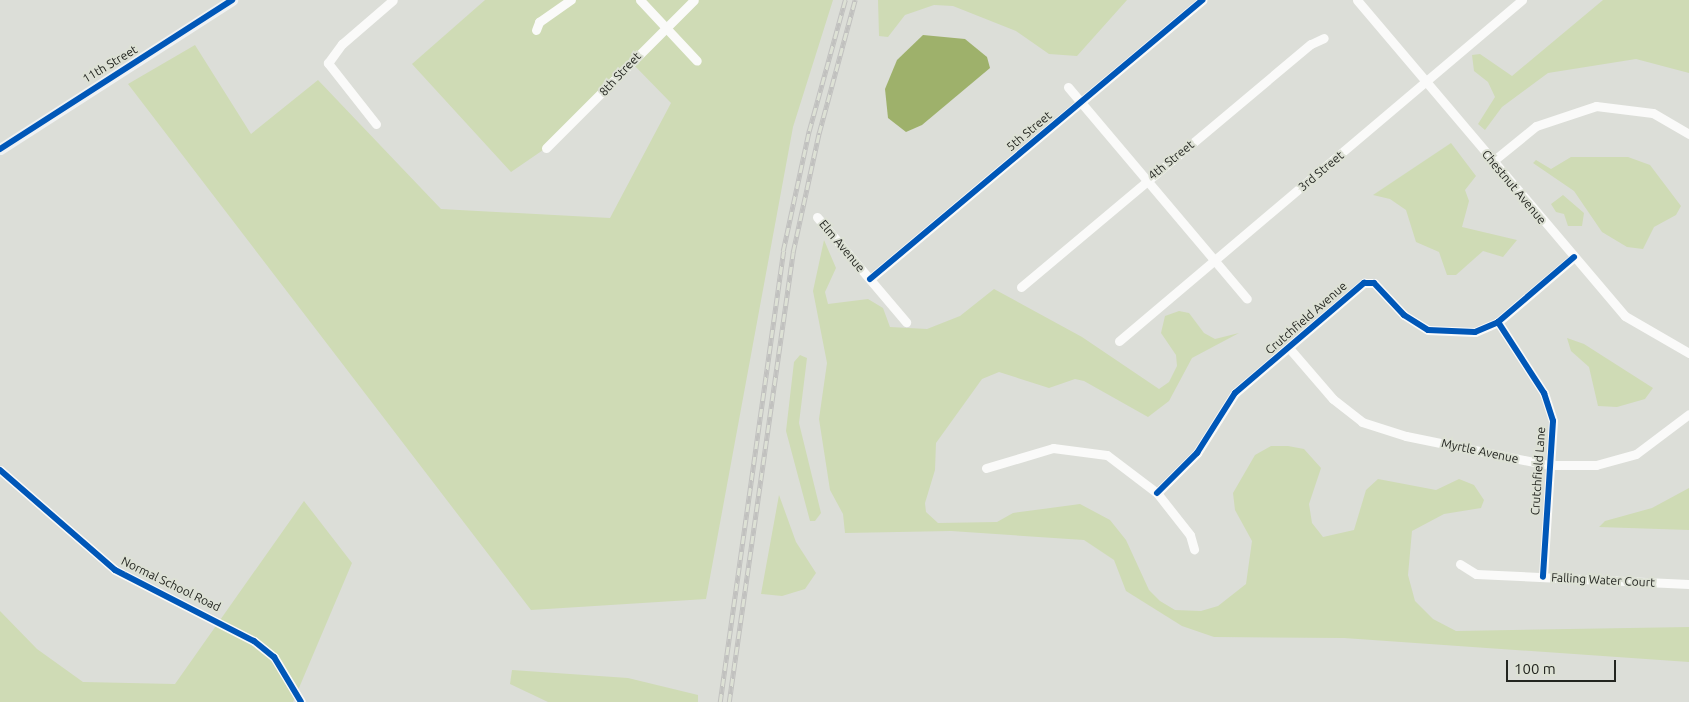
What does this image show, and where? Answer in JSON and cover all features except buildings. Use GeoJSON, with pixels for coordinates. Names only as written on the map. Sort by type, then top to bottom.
{"type":"FeatureCollection","features":[{"type":"Feature","properties":{"kind":"main road","name":"11th Street"},"geometry":{"type":"LineString","coordinates":[[0,149],[232,0]]}},
{"type":"Feature","properties":{"kind":"street"},"geometry":{"type":"LineString","coordinates":[[376,124],[328,63],[342,44],[393,0]]}},
{"type":"Feature","properties":{"kind":"street"},"geometry":{"type":"LineString","coordinates":[[536,30],[539,22],[572,0]]}},
{"type":"Feature","properties":{"kind":"street"},"geometry":{"type":"LineString","coordinates":[[640,0],[697,62]]}},
{"type":"Feature","properties":{"kind":"street","name":"8th Street"},"geometry":{"type":"LineString","coordinates":[[546,148],[668,30],[694,0]]}},
{"type":"Feature","properties":{"kind":"street","name":"5th Street"},"geometry":{"type":"LineString","coordinates":[[870,279],[1202,0]]}},
{"type":"Feature","properties":{"kind":"street","name":"Chestnut Avenue"},"geometry":{"type":"LineString","coordinates":[[1357,0],[1424,83],[1625,316],[1689,353]]}},
{"type":"Feature","properties":{"kind":"street","name":"3rd Street"},"geometry":{"type":"LineString","coordinates":[[1119,340],[1214,262],[1522,0]]}},
{"type":"Feature","properties":{"kind":"street","name":"4th Street"},"geometry":{"type":"LineString","coordinates":[[1021,287],[1310,44],[1324,38]]}},
{"type":"Feature","properties":{"kind":"street"},"geometry":{"type":"LineString","coordinates":[[1068,87],[1247,299]]}},
{"type":"Feature","properties":{"kind":"street"},"geometry":{"type":"LineString","coordinates":[[1493,161],[1536,126],[1596,106],[1615,105],[1653,114],[1689,134]]}},
{"type":"Feature","properties":{"kind":"street","name":"Elm Avenue"},"geometry":{"type":"LineString","coordinates":[[817,217],[906,322]]}},
{"type":"Feature","properties":{"kind":"street"},"geometry":{"type":"LineString","coordinates":[[1372,271],[1370,282],[1404,315],[1428,330],[1460,334],[1498,322],[1574,257]]}},
{"type":"Feature","properties":{"kind":"street","name":"Crutchfield Avenue"},"geometry":{"type":"LineString","coordinates":[[1157,493],[1197,453],[1234,393],[1370,282]]}},
{"type":"Feature","properties":{"kind":"street","name":"Crutchfield Lane"},"geometry":{"type":"LineString","coordinates":[[1498,322],[1548,404],[1554,440],[1549,466],[1543,577]]}},
{"type":"Feature","properties":{"kind":"street","name":"Myrtle Avenue"},"geometry":{"type":"LineString","coordinates":[[1289,348],[1332,399],[1362,422],[1406,436],[1549,466],[1596,465],[1636,454],[1689,414]]}},
{"type":"Feature","properties":{"kind":"street"},"geometry":{"type":"LineString","coordinates":[[986,468],[1053,448],[1087,449],[1126,465],[1157,493],[1190,535],[1194,548]]}},
{"type":"Feature","properties":{"kind":"street","name":"Normal School Road"},"geometry":{"type":"LineString","coordinates":[[0,470],[115,570],[254,641],[274,657],[301,702]]}},
{"type":"Feature","properties":{"kind":"street","name":"Falling Water Court"},"geometry":{"type":"LineString","coordinates":[[1460,564],[1476,574],[1689,584]]}},
{"type":"Feature","properties":{"kind":"shaded area"},"geometry":{"type":"Polygon","coordinates":[[[485,0],[833,0],[793,127],[706,599],[531,610],[128,84],[195,45],[251,134],[318,80],[441,209],[610,218],[671,103],[632,63],[546,148],[511,172],[412,64],[485,0]]]}},
{"type":"Feature","properties":{"kind":"shaded area"},"geometry":{"type":"Polygon","coordinates":[[[878,0],[1127,0],[1077,56],[1049,54],[1016,31],[953,6],[934,5],[905,15],[888,37],[879,36],[878,0]]]}},
{"type":"Feature","properties":{"kind":"shaded area"},"geometry":{"type":"Polygon","coordinates":[[[1603,0],[1689,0],[1689,73],[1636,59],[1548,73],[1502,107],[1485,130],[1478,124],[1495,97],[1488,82],[1474,71],[1472,55],[1480,54],[1512,76],[1603,0]]]}},
{"type":"Feature","properties":{"kind":"shaded area"},"geometry":{"type":"Polygon","coordinates":[[[923,35],[965,39],[987,57],[990,68],[922,125],[906,132],[888,118],[885,89],[897,60],[923,35]]]}},
{"type":"Feature","properties":{"kind":"shaded area"},"geometry":{"type":"Polygon","coordinates":[[[1451,143],[1476,176],[1465,190],[1469,201],[1462,227],[1517,240],[1503,257],[1483,251],[1456,275],[1447,275],[1439,252],[1416,242],[1406,210],[1390,199],[1373,195],[1451,143]]]}},
{"type":"Feature","properties":{"kind":"shaded area"},"geometry":{"type":"Polygon","coordinates":[[[1571,157],[1628,157],[1650,165],[1681,206],[1676,215],[1654,227],[1643,249],[1627,247],[1602,232],[1574,191],[1533,163],[1536,160],[1551,169],[1571,157]]]}},
{"type":"Feature","properties":{"kind":"shaded area"},"geometry":{"type":"Polygon","coordinates":[[[1563,195],[1584,213],[1582,226],[1568,226],[1564,214],[1556,212],[1551,204],[1563,195]]]}},
{"type":"Feature","properties":{"kind":"shaded area"},"geometry":{"type":"Polygon","coordinates":[[[824,240],[836,268],[825,292],[828,304],[868,299],[883,308],[890,327],[927,329],[960,316],[994,289],[1082,337],[1159,389],[1169,382],[1177,366],[1176,355],[1161,333],[1165,316],[1179,311],[1189,313],[1204,333],[1215,339],[1239,333],[1192,358],[1169,401],[1148,417],[1084,381],[1075,379],[1049,388],[999,372],[982,379],[936,443],[935,470],[925,503],[926,512],[938,523],[997,522],[1013,513],[1080,504],[1110,520],[1126,540],[1149,590],[1160,601],[1175,610],[1201,611],[1218,606],[1246,584],[1252,541],[1235,510],[1233,493],[1255,455],[1271,446],[1288,446],[1304,449],[1321,468],[1309,504],[1312,523],[1323,537],[1354,530],[1366,490],[1378,479],[1436,490],[1459,479],[1474,485],[1484,500],[1481,508],[1444,514],[1412,531],[1408,575],[1415,601],[1433,619],[1456,631],[1689,627],[1689,662],[1344,638],[1214,637],[1182,626],[1126,591],[1114,560],[1084,540],[951,531],[845,533],[843,514],[830,490],[819,419],[827,363],[813,291],[824,240]]]}},
{"type":"Feature","properties":{"kind":"shaded area"},"geometry":{"type":"Polygon","coordinates":[[[1567,338],[1584,344],[1653,388],[1645,399],[1617,407],[1598,406],[1589,367],[1571,351],[1567,338]]]}},
{"type":"Feature","properties":{"kind":"shaded area"},"geometry":{"type":"Polygon","coordinates":[[[800,355],[807,358],[799,423],[821,513],[815,521],[810,521],[786,431],[794,362],[800,355]]]}},
{"type":"Feature","properties":{"kind":"shaded area"},"geometry":{"type":"Polygon","coordinates":[[[1689,488],[1689,530],[1599,527],[1605,521],[1652,508],[1689,488]]]}},
{"type":"Feature","properties":{"kind":"shaded area"},"geometry":{"type":"Polygon","coordinates":[[[779,495],[796,542],[816,573],[805,589],[782,596],[761,594],[779,495]]]}},
{"type":"Feature","properties":{"kind":"shaded area"},"geometry":{"type":"Polygon","coordinates":[[[304,501],[352,563],[293,702],[0,702],[0,611],[37,649],[83,682],[175,684],[304,501]]]}},
{"type":"Feature","properties":{"kind":"shaded area"},"geometry":{"type":"Polygon","coordinates":[[[512,670],[628,678],[698,695],[698,702],[548,702],[510,684],[512,670]]]}},
{"type":"Feature","properties":{"kind":"railway"},"geometry":{"type":"LineString","coordinates":[[720,702],[783,251],[809,131],[845,0]]}},
{"type":"Feature","properties":{"kind":"railway"},"geometry":{"type":"LineString","coordinates":[[729,702],[793,252],[819,133],[855,0]]}},
{"type":"Feature","properties":{"kind":"cycle path"},"geometry":{"type":"LineString","coordinates":[[0,149],[232,0]]}},
{"type":"Feature","properties":{"kind":"cycle path"},"geometry":{"type":"LineString","coordinates":[[870,279],[1202,0]]}},
{"type":"Feature","properties":{"kind":"cycle path"},"geometry":{"type":"LineString","coordinates":[[1157,493],[1197,453],[1235,393],[1364,283],[1374,283],[1404,315],[1428,330],[1475,332],[1498,322],[1574,257]]}},
{"type":"Feature","properties":{"kind":"cycle path"},"geometry":{"type":"LineString","coordinates":[[1498,322],[1544,393],[1553,421],[1543,577]]}},
{"type":"Feature","properties":{"kind":"cycle path"},"geometry":{"type":"LineString","coordinates":[[0,470],[115,570],[254,641],[274,657],[301,702]]}}]}
